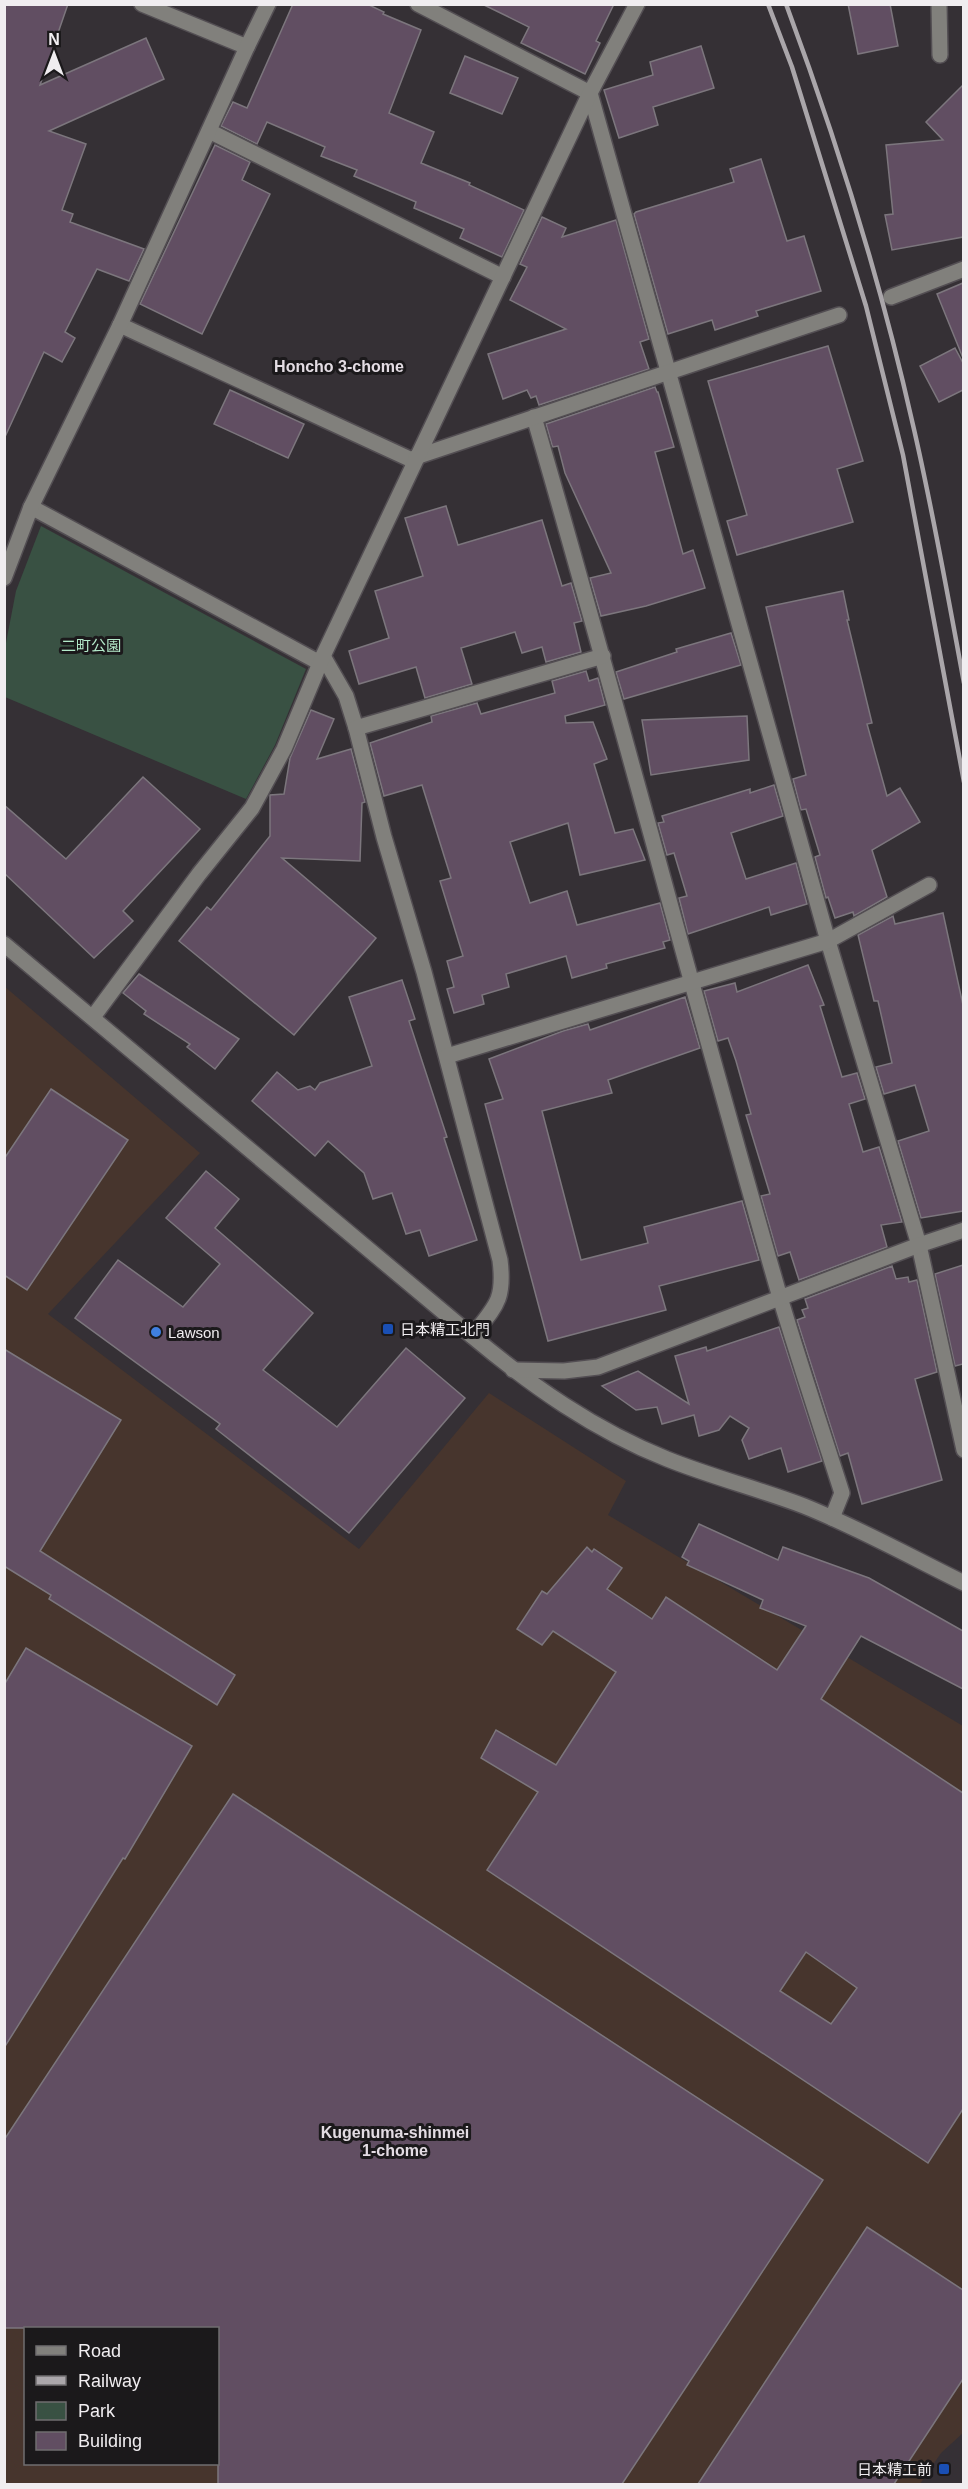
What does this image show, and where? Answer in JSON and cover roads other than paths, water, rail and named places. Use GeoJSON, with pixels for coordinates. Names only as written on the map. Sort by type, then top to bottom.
{"type":"FeatureCollection","features":[{"type":"Feature","properties":{"kind":"street"},"geometry":{"type":"LineString","coordinates":[[142,4],[247,47]]}},
{"type":"Feature","properties":{"kind":"street"},"geometry":{"type":"LineString","coordinates":[[4,578],[31,507],[120,325],[268,4]]}},
{"type":"Feature","properties":{"kind":"street"},"geometry":{"type":"LineString","coordinates":[[418,4],[590,93],[828,941],[919,1245],[963,1449]]}},
{"type":"Feature","properties":{"kind":"street"},"geometry":{"type":"LineString","coordinates":[[93,1017],[199,874],[252,808],[284,749],[321,660],[415,459],[590,93],[637,4]]}},
{"type":"Feature","properties":{"kind":"street"},"geometry":{"type":"LineString","coordinates":[[939,4],[940,55]]}},
{"type":"Feature","properties":{"kind":"street"},"geometry":{"type":"LineString","coordinates":[[208,131],[503,278]]}},
{"type":"Feature","properties":{"kind":"street"},"geometry":{"type":"LineString","coordinates":[[891,297],[963,269]]}},
{"type":"Feature","properties":{"kind":"street"},"geometry":{"type":"LineString","coordinates":[[120,325],[415,459],[839,315]]}},
{"type":"Feature","properties":{"kind":"street"},"geometry":{"type":"LineString","coordinates":[[534,417],[603,656],[780,1297],[842,1493],[832,1518]]}},
{"type":"Feature","properties":{"kind":"street"},"geometry":{"type":"LineString","coordinates":[[31,507],[321,660],[346,696],[447,1056],[500,1260],[502,1278],[499,1299],[472,1336]]}},
{"type":"Feature","properties":{"kind":"street"},"geometry":{"type":"LineString","coordinates":[[356,728],[603,656]]}},
{"type":"Feature","properties":{"kind":"street"},"geometry":{"type":"LineString","coordinates":[[447,1056],[692,984],[828,941],[929,885]]}},
{"type":"Feature","properties":{"kind":"street"},"geometry":{"type":"LineString","coordinates":[[4,944],[472,1336],[546,1395],[596,1425],[645,1449],[724,1481],[803,1506],[832,1518],[963,1583]]}},
{"type":"Feature","properties":{"kind":"street"},"geometry":{"type":"LineString","coordinates":[[513,1370],[564,1371],[598,1367],[963,1230]]}},
{"type":"Feature","properties":{"kind":"railway"},"geometry":{"type":"LineString","coordinates":[[768,4],[792,67],[866,306],[903,455],[964,782]]}},
{"type":"Feature","properties":{"kind":"railway"},"geometry":{"type":"LineString","coordinates":[[786,4],[857,213],[887,319],[927,490],[964,683]]}},
{"type":"Feature","properties":{"kind":"place","name":"日本精工北門"},"geometry":{"type":"Point","coordinates":[388,1329]}},
{"type":"Feature","properties":{"kind":"place","name":"Lawson"},"geometry":{"type":"Point","coordinates":[156,1332]}},
{"type":"Feature","properties":{"kind":"place","name":"日本精工前"},"geometry":{"type":"Point","coordinates":[944,2469]}},
{"type":"Feature","properties":{"kind":"district","name":"Honcho 3-chome"},"geometry":{"type":"Point","coordinates":[339,366]}},
{"type":"Feature","properties":{"kind":"district","name":"Kugenuma-shinmei 1-chome"},"geometry":{"type":"Point","coordinates":[395,2141]}},
{"type":"Feature","properties":{"kind":"park label","name":"二町公園"},"geometry":{"type":"Point","coordinates":[91,645]}}]}
